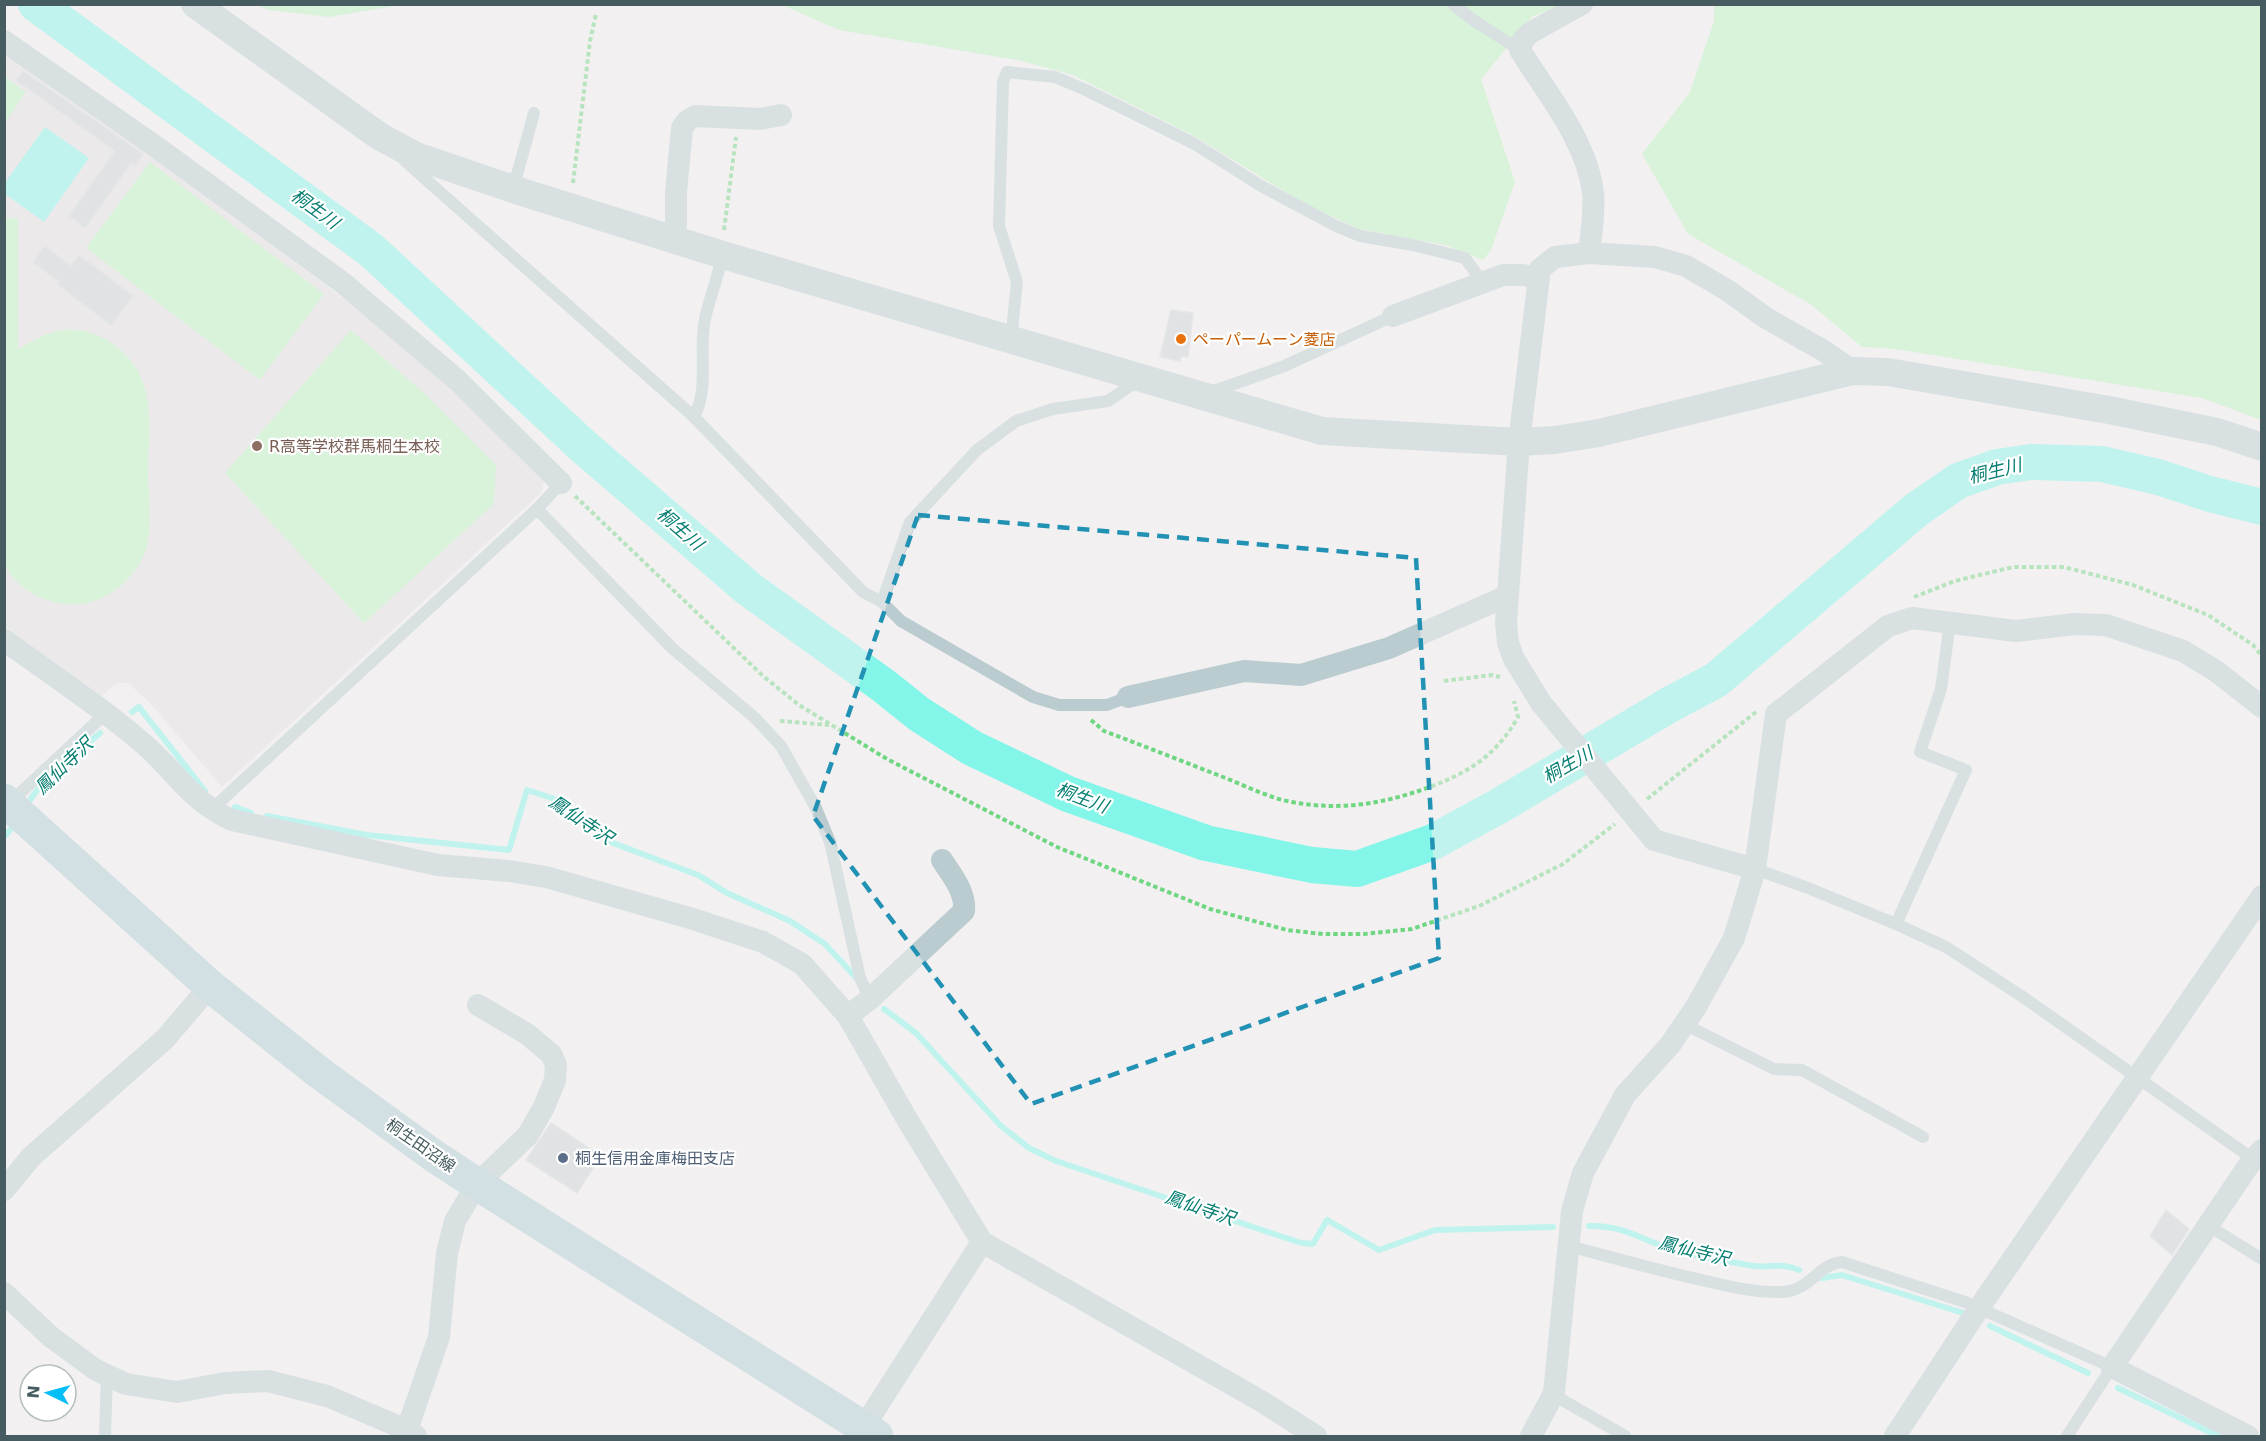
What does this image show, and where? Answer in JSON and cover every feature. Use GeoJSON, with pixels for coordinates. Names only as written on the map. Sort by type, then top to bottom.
{"type":"FeatureCollection","features":[{"type":"Feature","properties":{"kind":"main road","name":"桐生田沼線"},"geometry":{"type":"LineString","coordinates":[[7,809],[210,986],[321,1074],[434,1156],[866,1433]]}},
{"type":"Feature","properties":{"kind":"street"},"geometry":{"type":"LineString","coordinates":[[195,4],[379,136],[416,156],[673,239],[723,245],[1011,340],[1322,431],[1519,442],[1555,440],[1599,433],[1853,371],[1888,372],[2109,410],[2217,432],[2262,447]]}},
{"type":"Feature","properties":{"kind":"street"},"geometry":{"type":"LineString","coordinates":[[1582,4],[1530,33],[1522,40],[1520,50],[1567,125],[1584,158],[1593,194],[1589,254]]}},
{"type":"Feature","properties":{"kind":"street"},"geometry":{"type":"LineString","coordinates":[[4,41],[146,139],[344,284],[457,380],[561,483]]}},
{"type":"Feature","properties":{"kind":"street"},"geometry":{"type":"LineString","coordinates":[[673,239],[682,128],[687,121],[695,116],[760,119],[781,115]]}},
{"type":"Feature","properties":{"kind":"street"},"geometry":{"type":"LineString","coordinates":[[1755,869],[1654,840],[1541,703],[1525,680],[1508,643],[1507,596],[1519,442],[1540,269],[1555,257],[1589,254],[1655,257],[1686,266],[1853,371]]}},
{"type":"Feature","properties":{"kind":"street"},"geometry":{"type":"LineString","coordinates":[[1393,316],[1503,275],[1538,278]]}},
{"type":"Feature","properties":{"kind":"street"},"geometry":{"type":"LineString","coordinates":[[1128,697],[1244,671],[1301,675],[1389,648],[1507,596]]}},
{"type":"Feature","properties":{"kind":"street"},"geometry":{"type":"LineString","coordinates":[[1531,1437],[1554,1393],[1572,1211],[1583,1173],[1625,1095],[1670,1045],[1734,938],[1755,869],[1776,714],[1888,626],[1912,618],[2016,632],[2074,624],[2106,625],[2183,651],[2216,671],[2262,707]]}},
{"type":"Feature","properties":{"kind":"street"},"geometry":{"type":"LineString","coordinates":[[4,640],[148,748],[188,792],[211,810],[232,820],[438,865],[509,871],[546,877],[693,919],[763,942],[802,964],[848,1016],[908,1121],[982,1242],[1261,1401],[1316,1437]]}},
{"type":"Feature","properties":{"kind":"street"},"geometry":{"type":"LineString","coordinates":[[848,1016],[870,999],[964,911],[965,902],[962,893],[942,860]]}},
{"type":"Feature","properties":{"kind":"street"},"geometry":{"type":"LineString","coordinates":[[1895,1437],[1980,1308],[2262,896]]}},
{"type":"Feature","properties":{"kind":"street"},"geometry":{"type":"LineString","coordinates":[[4,1190],[31,1157],[165,1039],[210,986]]}},
{"type":"Feature","properties":{"kind":"street"},"geometry":{"type":"LineString","coordinates":[[4,1293],[51,1337],[96,1370],[126,1384],[177,1392],[225,1383],[268,1381],[327,1396],[412,1433],[439,1337],[447,1253],[455,1221],[477,1184],[528,1135],[544,1107],[555,1080],[556,1065],[551,1054],[543,1046],[478,1005]]}},
{"type":"Feature","properties":{"kind":"street"},"geometry":{"type":"LineString","coordinates":[[2248,1437],[2112,1367],[2257,1154]]}},
{"type":"Feature","properties":{"kind":"street"},"geometry":{"type":"LineString","coordinates":[[866,1433],[982,1242]]}},
{"type":"Feature","properties":{"kind":"lane"},"geometry":{"type":"LineString","coordinates":[[1453,4],[1473,20],[1520,50]]}},
{"type":"Feature","properties":{"kind":"lane"},"geometry":{"type":"LineString","coordinates":[[1011,340],[1017,282],[999,226],[1003,82],[1007,72],[1055,77],[1086,90],[1192,143],[1261,186],[1336,226],[1360,236],[1413,245],[1465,258],[1484,283]]}},
{"type":"Feature","properties":{"kind":"lane"},"geometry":{"type":"LineString","coordinates":[[513,189],[534,113]]}},
{"type":"Feature","properties":{"kind":"lane"},"geometry":{"type":"LineString","coordinates":[[379,136],[418,174],[694,417],[863,592],[882,602],[901,621],[1033,697],[1059,705],[1107,705],[1128,697]]}},
{"type":"Feature","properties":{"kind":"lane"},"geometry":{"type":"LineString","coordinates":[[694,417],[699,408],[705,320],[715,289],[723,245]]}},
{"type":"Feature","properties":{"kind":"lane"},"geometry":{"type":"LineString","coordinates":[[1202,396],[1282,367],[1393,316]]}},
{"type":"Feature","properties":{"kind":"lane"},"geometry":{"type":"LineString","coordinates":[[882,602],[910,522],[977,450],[1016,421],[1053,409],[1108,400],[1122,393],[1142,377]]}},
{"type":"Feature","properties":{"kind":"lane"},"geometry":{"type":"LineString","coordinates":[[211,810],[537,509],[561,483]]}},
{"type":"Feature","properties":{"kind":"lane"},"geometry":{"type":"LineString","coordinates":[[537,509],[672,648],[755,718],[781,746],[816,808],[830,842],[860,978],[870,999]]}},
{"type":"Feature","properties":{"kind":"lane"},"geometry":{"type":"LineString","coordinates":[[1896,924],[1966,770],[1920,752],[1941,689],[1950,622]]}},
{"type":"Feature","properties":{"kind":"lane"},"geometry":{"type":"LineString","coordinates":[[7,809],[19,794],[105,714]]}},
{"type":"Feature","properties":{"kind":"lane"},"geometry":{"type":"LineString","coordinates":[[1755,869],[1896,924],[1946,947],[2023,997],[2137,1077],[2257,1154]]}},
{"type":"Feature","properties":{"kind":"lane"},"geometry":{"type":"LineString","coordinates":[[1684,1024],[1774,1070],[1802,1070],[1923,1137]]}},
{"type":"Feature","properties":{"kind":"lane"},"geometry":{"type":"LineString","coordinates":[[2209,1226],[2262,1259]]}},
{"type":"Feature","properties":{"kind":"lane"},"geometry":{"type":"LineString","coordinates":[[1569,1246],[1748,1290],[1785,1292],[1806,1285],[1830,1263],[1842,1262],[1965,1302],[2112,1367],[2067,1437]]}},
{"type":"Feature","properties":{"kind":"lane"},"geometry":{"type":"LineString","coordinates":[[105,1437],[107,1375]]}},
{"type":"Feature","properties":{"kind":"lane"},"geometry":{"type":"LineString","coordinates":[[1554,1393],[1625,1437]]}},
{"type":"Feature","properties":{"kind":"path"},"geometry":{"type":"LineString","coordinates":[[570,207],[590,41],[596,14]]}},
{"type":"Feature","properties":{"kind":"path"},"geometry":{"type":"LineString","coordinates":[[723,245],[738,118]]}},
{"type":"Feature","properties":{"kind":"path"},"geometry":{"type":"LineString","coordinates":[[561,483],[763,676],[799,705],[833,726],[887,759],[1057,847],[1210,909],[1287,930],[1364,934],[1412,929],[1479,906],[1563,864],[1758,711]]}},
{"type":"Feature","properties":{"kind":"path"},"geometry":{"type":"LineString","coordinates":[[1913,597],[1955,581],[2013,567],[2064,567],[2133,585],[2208,615],[2253,645],[2262,656]]}},
{"type":"Feature","properties":{"kind":"path"},"geometry":{"type":"LineString","coordinates":[[1444,681],[1492,675],[1500,677],[1504,684]]}},
{"type":"Feature","properties":{"kind":"path"},"geometry":{"type":"LineString","coordinates":[[1080,705],[1088,718],[1104,731],[1260,792],[1292,802],[1341,806],[1395,800],[1468,770],[1506,738],[1518,717],[1514,698]]}},
{"type":"Feature","properties":{"kind":"path"},"geometry":{"type":"LineString","coordinates":[[755,718],[833,726]]}},
{"type":"Feature","properties":{"kind":"highlighted area"},"geometry":{"type":"Polygon","coordinates":[[[918,515],[1416,558],[1439,958],[1031,1104],[813,816],[918,515]]]}},
{"type":"Feature","properties":{"kind":"shaded area","name":"R高等学校群馬桐生本校"},"geometry":{"type":"Polygon","coordinates":[[[4,49],[150,151],[349,303],[430,370],[544,480],[542,492],[222,787],[150,703],[128,683],[113,686],[98,700],[5,627],[4,49]]]}},
{"type":"Feature","properties":{"kind":"green space"},"geometry":{"type":"Polygon","coordinates":[[[258,5],[400,5],[329,17],[268,10],[258,5]]]}},
{"type":"Feature","properties":{"kind":"green space"},"geometry":{"type":"Polygon","coordinates":[[[782,5],[1564,5],[1533,16],[1481,79],[1515,182],[1491,250],[1483,260],[1445,245],[1359,229],[1307,205],[1194,136],[1073,75],[1022,61],[839,30],[782,5]]]}},
{"type":"Feature","properties":{"kind":"green space"},"geometry":{"type":"Polygon","coordinates":[[[1714,5],[2261,5],[2261,420],[2202,398],[1895,349],[1862,347],[1810,304],[1688,234],[1642,154],[1690,92],[1714,21],[1714,5]]]}},
{"type":"Feature","properties":{"kind":"green space"},"geometry":{"type":"Polygon","coordinates":[[[5,77],[26,92],[5,123],[5,77]]]}},
{"type":"Feature","properties":{"kind":"green space"},"geometry":{"type":"Polygon","coordinates":[[[150,162],[324,294],[260,380],[86,248],[150,162]]]}},
{"type":"Feature","properties":{"kind":"green space"},"geometry":{"type":"Polygon","coordinates":[[[5,218],[18,218],[18,349],[57,331],[89,332],[102,337],[123,352],[139,373],[147,396],[150,517],[146,548],[137,568],[119,587],[108,595],[84,604],[71,605],[42,598],[20,585],[5,565],[5,218]]]}},
{"type":"Feature","properties":{"kind":"green space"},"geometry":{"type":"Polygon","coordinates":[[[351,330],[423,392],[496,465],[494,504],[364,623],[225,473],[351,330]]]}},
{"type":"Feature","properties":{"kind":"water"},"geometry":{"type":"Polygon","coordinates":[[[45,127],[89,158],[44,222],[5,194],[4,184],[45,127]]]}},
{"type":"Feature","properties":{"kind":"building"},"geometry":{"type":"Polygon","coordinates":[[[23,71],[143,154],[135,165],[131,163],[85,228],[69,216],[115,151],[16,80],[23,71]]]}},
{"type":"Feature","properties":{"kind":"building"},"geometry":{"type":"Polygon","coordinates":[[[45,246],[71,266],[79,255],[133,296],[111,325],[57,284],[59,282],[33,262],[45,246]]]}},
{"type":"Feature","properties":{"kind":"building"},"geometry":{"type":"Polygon","coordinates":[[[1171,310],[1193,313],[1188,357],[1181,356],[1180,361],[1160,357],[1171,310]]]}},
{"type":"Feature","properties":{"kind":"building"},"geometry":{"type":"Polygon","coordinates":[[[551,1123],[601,1156],[577,1193],[526,1160],[551,1123]]]}},
{"type":"Feature","properties":{"kind":"building"},"geometry":{"type":"Polygon","coordinates":[[[2166,1210],[2189,1229],[2172,1255],[2150,1236],[2166,1210]]]}},
{"type":"Feature","properties":{"kind":"waterway","name":"桐生川"},"geometry":{"type":"LineString","coordinates":[[36,4],[371,250],[584,447],[749,589],[884,686],[919,714],[972,748],[1068,794],[1206,843],[1312,865],[1357,869],[1433,842],[1716,680],[1916,510],[1958,481],[1997,467],[2031,462],[2102,464],[2158,477],[2210,494],[2262,507]]}},
{"type":"Feature","properties":{"kind":"waterway","name":"鳳仙寺沢"},"geometry":{"type":"LineString","coordinates":[[132,712],[139,707],[205,791]]}},
{"type":"Feature","properties":{"kind":"waterway","name":"鳳仙寺沢"},"geometry":{"type":"LineString","coordinates":[[30,800],[43,782],[100,733]]}},
{"type":"Feature","properties":{"kind":"waterway","name":"鳳仙寺沢"},"geometry":{"type":"LineString","coordinates":[[267,816],[367,835],[509,850],[527,790],[555,799],[613,843],[698,875],[727,893],[790,921],[825,944],[859,981]]}},
{"type":"Feature","properties":{"kind":"waterway","name":"鳳仙寺沢"},"geometry":{"type":"LineString","coordinates":[[235,807],[251,813]]}},
{"type":"Feature","properties":{"kind":"waterway","name":"鳳仙寺沢"},"geometry":{"type":"LineString","coordinates":[[4,837],[12,828]]}},
{"type":"Feature","properties":{"kind":"waterway","name":"鳳仙寺沢"},"geometry":{"type":"LineString","coordinates":[[884,1009],[916,1033],[1001,1126],[1029,1148],[1056,1161],[1301,1243],[1313,1244],[1327,1220],[1379,1250],[1435,1230],[1553,1227]]}},
{"type":"Feature","properties":{"kind":"waterway","name":"鳳仙寺沢"},"geometry":{"type":"LineString","coordinates":[[1589,1226],[1614,1228],[1677,1251],[1696,1255],[1754,1266],[1782,1266],[1799,1270]]}},
{"type":"Feature","properties":{"kind":"waterway","name":"鳳仙寺沢"},"geometry":{"type":"LineString","coordinates":[[1822,1278],[1842,1275],[1963,1313]]}},
{"type":"Feature","properties":{"kind":"waterway","name":"鳳仙寺沢"},"geometry":{"type":"LineString","coordinates":[[1990,1326],[2088,1373]]}},
{"type":"Feature","properties":{"kind":"waterway","name":"鳳仙寺沢"},"geometry":{"type":"LineString","coordinates":[[2118,1388],[2218,1436]]}},
{"type":"Feature","properties":{"kind":"place","name":"ペーパームーン菱店"},"geometry":{"type":"Point","coordinates":[1181,339]}},
{"type":"Feature","properties":{"kind":"place","name":"R高等学校群馬桐生本校"},"geometry":{"type":"Point","coordinates":[257,446]}},
{"type":"Feature","properties":{"kind":"place","name":"桐生信用金庫梅田支店"},"geometry":{"type":"Point","coordinates":[563,1158]}}]}
